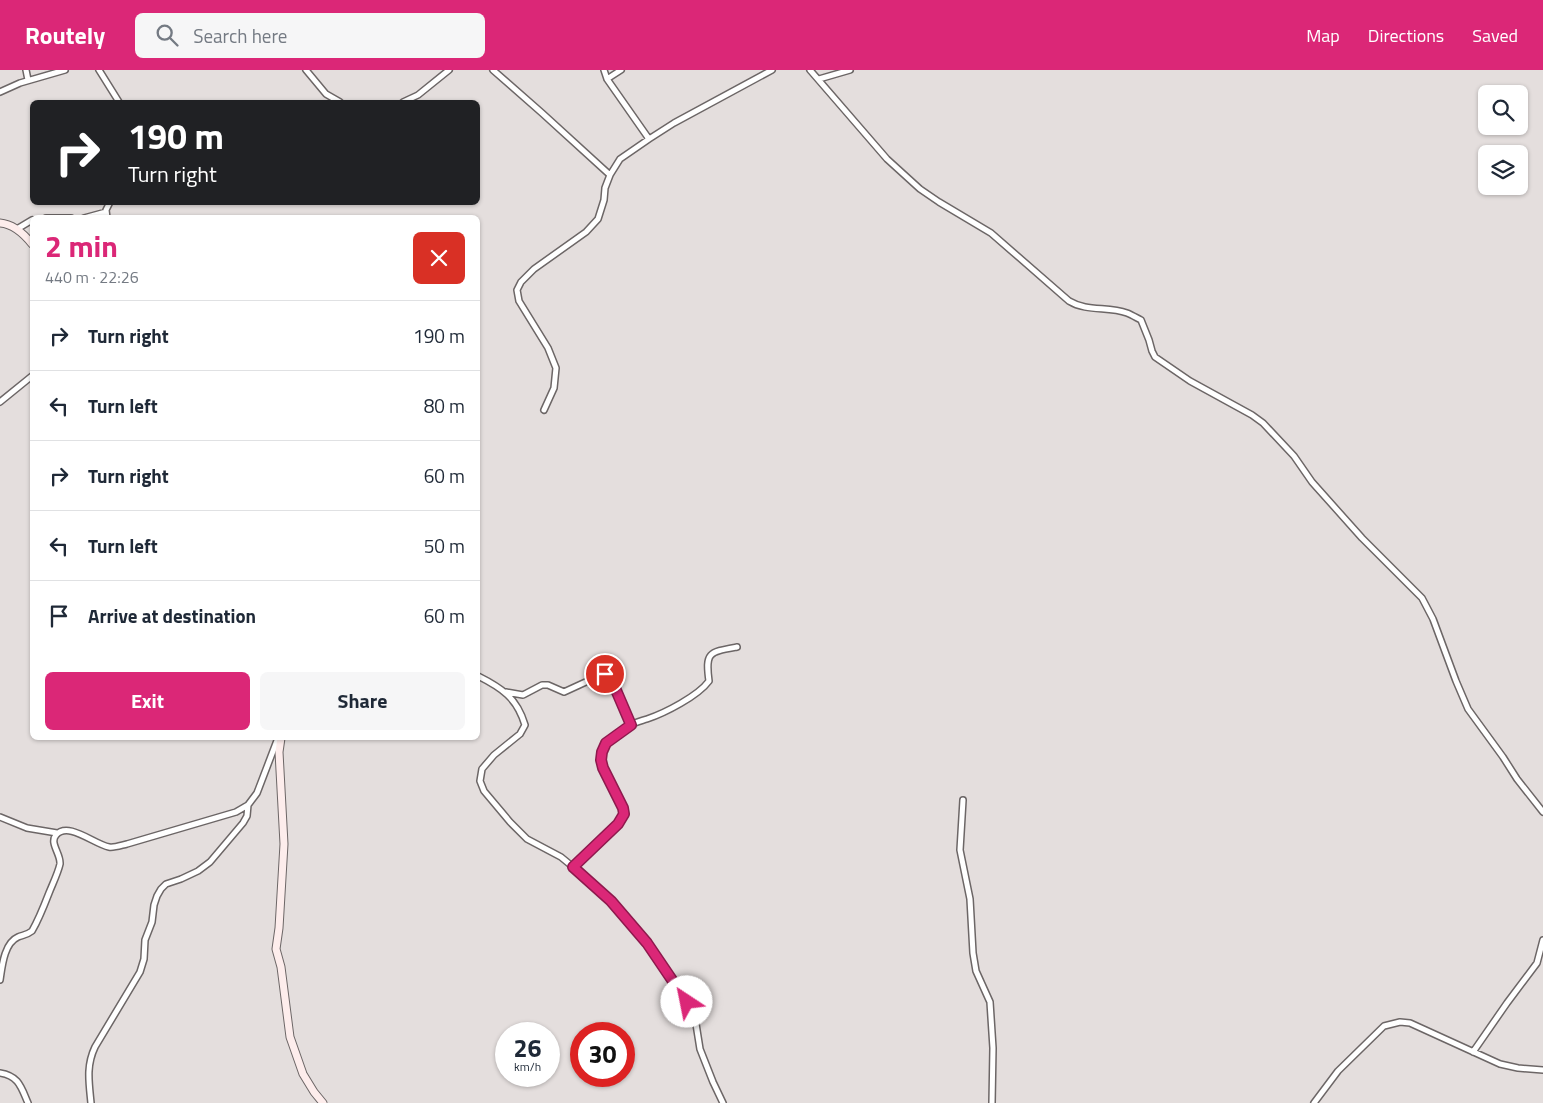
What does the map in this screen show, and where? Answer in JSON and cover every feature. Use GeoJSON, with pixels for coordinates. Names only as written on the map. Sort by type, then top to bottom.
{"type":"FeatureCollection","features":[{"type":"Feature","properties":{"kind":"street"},"geometry":{"type":"LineString","coordinates":[[26,70],[28,80]]}},
{"type":"Feature","properties":{"kind":"street"},"geometry":{"type":"LineString","coordinates":[[0,92],[28,80],[65,70]]}},
{"type":"Feature","properties":{"kind":"street"},"geometry":{"type":"LineString","coordinates":[[99,70],[118,100]]}},
{"type":"Feature","properties":{"kind":"street"},"geometry":{"type":"LineString","coordinates":[[306,70],[326,94],[336,100]]}},
{"type":"Feature","properties":{"kind":"street"},"geometry":{"type":"LineString","coordinates":[[407,100],[418,95],[449,70]]}},
{"type":"Feature","properties":{"kind":"street"},"geometry":{"type":"LineString","coordinates":[[493,70],[610,175]]}},
{"type":"Feature","properties":{"kind":"street"},"geometry":{"type":"LineString","coordinates":[[604,70],[607,79],[648,138]]}},
{"type":"Feature","properties":{"kind":"street"},"geometry":{"type":"LineString","coordinates":[[607,79],[621,70]]}},
{"type":"Feature","properties":{"kind":"street"},"geometry":{"type":"LineString","coordinates":[[544,410],[554,388],[556,368],[548,348],[519,301],[517,290],[521,282],[534,269],[586,232],[598,219],[604,200],[605,188],[610,175],[620,159],[648,138],[772,70]]}},
{"type":"Feature","properties":{"kind":"street"},"geometry":{"type":"LineString","coordinates":[[810,70],[820,79],[887,159],[920,189],[991,233],[1069,301],[1086,308],[1127,312],[1142,320],[1155,357],[1190,381],[1263,423],[1294,456],[1312,482],[1355,531],[1422,598],[1433,619],[1468,709],[1504,757],[1517,779],[1543,812]]}},
{"type":"Feature","properties":{"kind":"street"},"geometry":{"type":"LineString","coordinates":[[820,79],[850,70]]}},
{"type":"Feature","properties":{"kind":"street"},"geometry":{"type":"LineString","coordinates":[[17,229],[30,221]]}},
{"type":"Feature","properties":{"kind":"street"},"geometry":{"type":"LineString","coordinates":[[0,223],[17,229],[30,242]]}},
{"type":"Feature","properties":{"kind":"street"},"geometry":{"type":"LineString","coordinates":[[0,402],[30,378]]}},
{"type":"Feature","properties":{"kind":"street"},"geometry":{"type":"LineString","coordinates":[[573,867],[618,824],[624,814],[623,808],[603,768],[601,760],[606,743],[631,725],[666,711],[699,692],[709,681],[707,665],[712,653],[737,646]]}},
{"type":"Feature","properties":{"kind":"street"},"geometry":{"type":"LineString","coordinates":[[505,692],[523,695],[542,685],[548,685],[564,692],[605,674],[610,677],[631,725]]}},
{"type":"Feature","properties":{"kind":"street"},"geometry":{"type":"LineString","coordinates":[[480,677],[505,692],[515,704],[525,725],[520,734],[494,755],[482,769],[480,781],[484,790],[527,839],[573,867],[611,901],[647,943],[687,1002],[696,1024],[700,1049],[723,1103]]}},
{"type":"Feature","properties":{"kind":"street"},"geometry":{"type":"LineString","coordinates":[[0,817],[27,828],[57,833],[64,830],[72,830],[97,843],[110,847],[128,844],[208,822],[236,812],[248,805],[257,793],[279,740]]}},
{"type":"Feature","properties":{"kind":"street"},"geometry":{"type":"LineString","coordinates":[[280,740],[284,844],[276,949],[281,967],[290,1037],[303,1074],[323,1103]]}},
{"type":"Feature","properties":{"kind":"street"},"geometry":{"type":"LineString","coordinates":[[963,800],[960,850],[970,899],[976,972],[990,1002],[993,1048],[992,1103]]}},
{"type":"Feature","properties":{"kind":"street"},"geometry":{"type":"LineString","coordinates":[[91,1103],[88,1072],[90,1058],[140,972],[144,959],[145,940],[152,922],[157,896],[166,884],[198,871],[210,862],[243,823],[247,816],[248,805]]}},
{"type":"Feature","properties":{"kind":"street"},"geometry":{"type":"LineString","coordinates":[[0,980],[8,947],[16,937],[26,935],[32,931],[55,878],[60,863],[59,854],[54,843],[57,833]]}},
{"type":"Feature","properties":{"kind":"street"},"geometry":{"type":"LineString","coordinates":[[1473,1052],[1538,963],[1543,940]]}},
{"type":"Feature","properties":{"kind":"street"},"geometry":{"type":"LineString","coordinates":[[1314,1103],[1338,1071],[1384,1026],[1400,1022],[1410,1023],[1500,1064],[1543,1070]]}},
{"type":"Feature","properties":{"kind":"street"},"geometry":{"type":"LineString","coordinates":[[0,1073],[12,1076],[16,1080],[28,1103]]}},
{"type":"Feature","properties":{"kind":"route"},"geometry":{"type":"LineString","coordinates":[[605,674],[610,677],[631,725],[606,743],[601,760],[624,814],[618,824],[573,867],[611,901],[647,943],[687,1002]]}}]}
